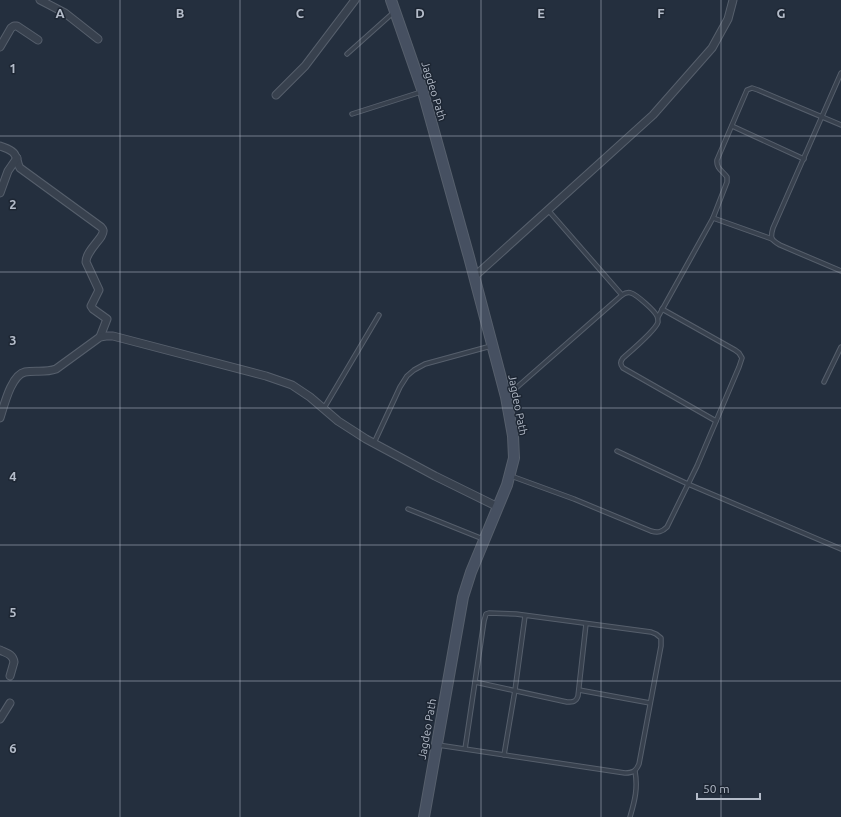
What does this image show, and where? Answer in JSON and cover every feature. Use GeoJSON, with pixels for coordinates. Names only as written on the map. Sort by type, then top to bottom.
{"type":"FeatureCollection","features":[{"type":"Feature","properties":{"kind":"main road","name":"Jagdeo Path"},"geometry":{"type":"LineString","coordinates":[[391,0],[423,92],[475,276],[506,397],[513,436],[514,458],[507,486],[470,572],[463,597],[424,817]]}},
{"type":"Feature","properties":{"kind":"street"},"geometry":{"type":"LineString","coordinates":[[40,0],[65,13],[98,39]]}},
{"type":"Feature","properties":{"kind":"street"},"geometry":{"type":"LineString","coordinates":[[276,95],[305,66],[355,0]]}},
{"type":"Feature","properties":{"kind":"street"},"geometry":{"type":"LineString","coordinates":[[475,276],[653,115],[712,48],[728,18],[733,0]]}},
{"type":"Feature","properties":{"kind":"street"},"geometry":{"type":"LineString","coordinates":[[0,47],[11,28],[14,26],[17,26],[38,40]]}},
{"type":"Feature","properties":{"kind":"street"},"geometry":{"type":"LineString","coordinates":[[0,146],[14,153],[17,164],[20,168],[101,227],[103,230],[101,236],[88,253],[86,260],[99,290],[91,306],[92,309],[107,319],[100,337]]}},
{"type":"Feature","properties":{"kind":"street"},"geometry":{"type":"LineString","coordinates":[[0,193],[8,171],[16,158]]}},
{"type":"Feature","properties":{"kind":"street"},"geometry":{"type":"LineString","coordinates":[[0,418],[9,391],[14,381],[20,374],[24,372],[49,371],[56,369],[100,337],[113,336],[292,385],[301,390],[351,430],[435,476],[498,507]]}},
{"type":"Feature","properties":{"kind":"street"},"geometry":{"type":"LineString","coordinates":[[0,650],[10,655],[14,659],[10,676]]}},
{"type":"Feature","properties":{"kind":"street"},"geometry":{"type":"LineString","coordinates":[[0,719],[10,703]]}},
{"type":"Feature","properties":{"kind":"lane"},"geometry":{"type":"LineString","coordinates":[[347,54],[395,11]]}},
{"type":"Feature","properties":{"kind":"lane"},"geometry":{"type":"LineString","coordinates":[[772,239],[771,235],[773,228],[841,73]]}},
{"type":"Feature","properties":{"kind":"lane"},"geometry":{"type":"LineString","coordinates":[[716,421],[623,368],[621,361],[657,324],[658,317],[662,309],[713,218],[728,179],[726,174],[718,167],[717,160],[747,90],[752,88],[758,90],[841,125]]}},
{"type":"Feature","properties":{"kind":"lane"},"geometry":{"type":"LineString","coordinates":[[352,114],[423,92]]}},
{"type":"Feature","properties":{"kind":"lane"},"geometry":{"type":"LineString","coordinates":[[732,126],[804,159]]}},
{"type":"Feature","properties":{"kind":"lane"},"geometry":{"type":"LineString","coordinates":[[548,210],[622,295]]}},
{"type":"Feature","properties":{"kind":"lane"},"geometry":{"type":"LineString","coordinates":[[713,218],[772,239],[780,245],[841,271]]}},
{"type":"Feature","properties":{"kind":"lane"},"geometry":{"type":"LineString","coordinates":[[506,397],[622,295],[629,293],[636,296],[658,317]]}},
{"type":"Feature","properties":{"kind":"lane"},"geometry":{"type":"LineString","coordinates":[[510,475],[574,499],[651,531],[659,532],[667,527],[697,466],[742,360],[741,355],[735,350],[662,309]]}},
{"type":"Feature","properties":{"kind":"lane"},"geometry":{"type":"LineString","coordinates":[[324,409],[379,315]]}},
{"type":"Feature","properties":{"kind":"lane"},"geometry":{"type":"LineString","coordinates":[[374,443],[400,387],[407,376],[414,370],[426,364],[493,345]]}},
{"type":"Feature","properties":{"kind":"lane"},"geometry":{"type":"LineString","coordinates":[[824,382],[841,347]]}},
{"type":"Feature","properties":{"kind":"lane"},"geometry":{"type":"LineString","coordinates":[[617,451],[688,484],[841,549]]}},
{"type":"Feature","properties":{"kind":"lane"},"geometry":{"type":"LineString","coordinates":[[408,509],[484,539]]}},
{"type":"Feature","properties":{"kind":"lane"},"geometry":{"type":"LineString","coordinates":[[465,749],[486,614],[492,613],[526,616],[651,632],[656,634],[660,636],[662,641],[639,764],[635,771],[636,790],[630,817]]}},
{"type":"Feature","properties":{"kind":"lane"},"geometry":{"type":"LineString","coordinates":[[504,755],[526,616]]}},
{"type":"Feature","properties":{"kind":"lane"},"geometry":{"type":"LineString","coordinates":[[475,682],[571,702],[575,701],[579,690],[586,624]]}},
{"type":"Feature","properties":{"kind":"lane"},"geometry":{"type":"LineString","coordinates":[[579,690],[650,703]]}},
{"type":"Feature","properties":{"kind":"lane"},"geometry":{"type":"LineString","coordinates":[[437,745],[625,773],[635,771]]}}]}
